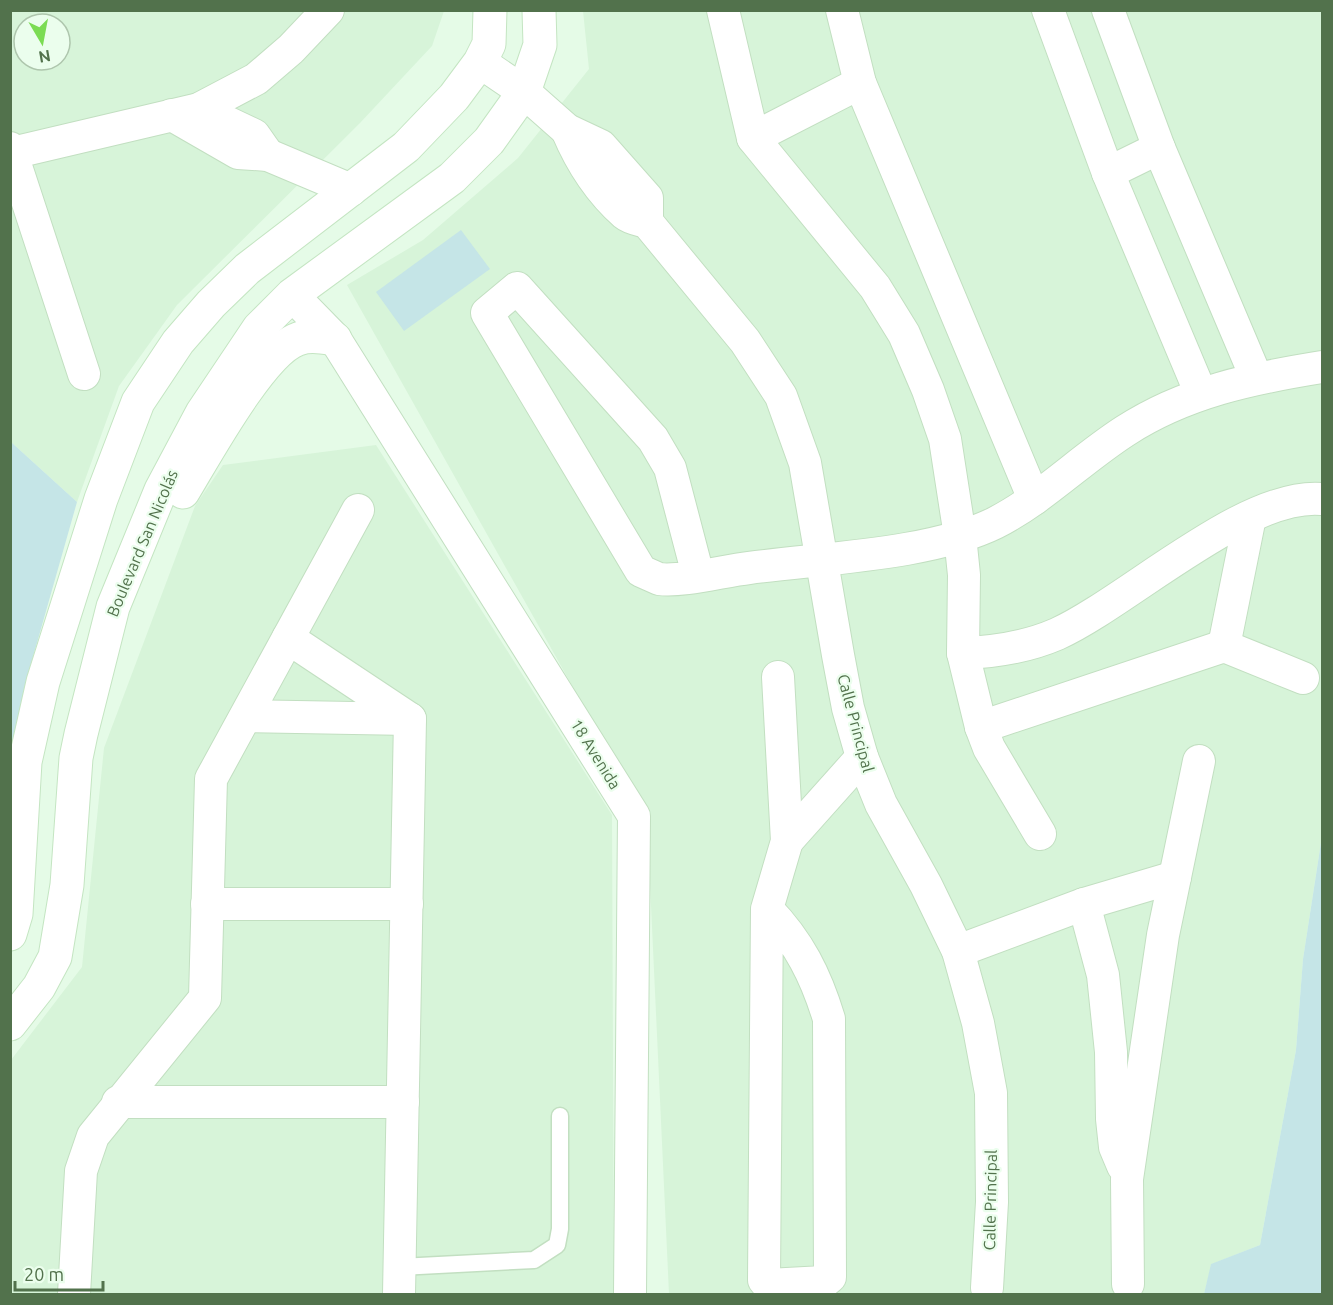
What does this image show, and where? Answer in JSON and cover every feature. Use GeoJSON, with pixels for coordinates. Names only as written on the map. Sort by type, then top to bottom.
{"type":"FeatureCollection","features":[{"type":"Feature","properties":{"kind":"main road"},"geometry":{"type":"LineString","coordinates":[[10,934],[16,914],[25,762],[43,682],[101,499],[138,402],[178,342],[211,304],[247,269],[406,147],[454,97],[480,62],[489,44],[490,10]]}},
{"type":"Feature","properties":{"kind":"main road","name":"Boulevard San Nicolás"},"geometry":{"type":"LineString","coordinates":[[10,1024],[39,987],[55,957],[67,885],[76,758],[81,734],[112,607],[161,490],[202,413],[259,328],[292,295],[452,178],[489,141],[524,92],[540,45],[539,10]]}},
{"type":"Feature","properties":{"kind":"main road"},"geometry":{"type":"LineString","coordinates":[[292,295],[282,280],[285,263],[331,219],[343,196]]}},
{"type":"Feature","properties":{"kind":"main road"},"geometry":{"type":"LineString","coordinates":[[81,734],[181,494],[226,423],[258,376],[285,347],[297,339],[311,336],[335,339]]}},
{"type":"Feature","properties":{"kind":"street"},"geometry":{"type":"LineString","coordinates":[[84,374],[23,226],[11,151],[185,112],[256,79],[291,49],[328,10]]}},
{"type":"Feature","properties":{"kind":"street"},"geometry":{"type":"LineString","coordinates":[[723,10],[753,138],[875,287],[904,334],[928,390],[945,440],[964,575],[963,654],[981,726],[989,748],[1040,834]]}},
{"type":"Feature","properties":{"kind":"street"},"geometry":{"type":"LineString","coordinates":[[842,10],[860,83],[1034,499]]}},
{"type":"Feature","properties":{"kind":"street"},"geometry":{"type":"LineString","coordinates":[[1048,10],[1108,172],[1201,394]]}},
{"type":"Feature","properties":{"kind":"street"},"geometry":{"type":"LineString","coordinates":[[1108,10],[1159,148],[1256,377]]}},
{"type":"Feature","properties":{"kind":"street","name":"Calle Principal"},"geometry":{"type":"LineString","coordinates":[[480,62],[524,92],[567,130],[600,146],[647,198],[647,222],[745,341],[781,396],[806,463],[848,708],[862,757],[881,804],[926,885],[958,951],[978,1023],[992,1093],[992,1202],[987,1288]]}},
{"type":"Feature","properties":{"kind":"street"},"geometry":{"type":"LineString","coordinates":[[753,138],[860,83]]}},
{"type":"Feature","properties":{"kind":"street"},"geometry":{"type":"LineString","coordinates":[[185,112],[238,153],[268,154],[343,196]]}},
{"type":"Feature","properties":{"kind":"street"},"geometry":{"type":"LineString","coordinates":[[1108,172],[1159,148]]}},
{"type":"Feature","properties":{"kind":"street"},"geometry":{"type":"LineString","coordinates":[[698,574],[670,468],[653,439],[517,288],[487,313],[641,571],[659,579],[668,580],[821,558],[894,551],[960,536],[994,523],[1034,499],[1125,430],[1201,394],[1256,377],[1323,367]]}},
{"type":"Feature","properties":{"kind":"street","name":"18 Avenida"},"geometry":{"type":"LineString","coordinates":[[292,295],[335,339],[634,816],[630,1294]]}},
{"type":"Feature","properties":{"kind":"street"},"geometry":{"type":"LineString","coordinates":[[963,654],[1001,651],[1055,634],[1103,609],[1212,537],[1250,516],[1298,500],[1323,499]]}},
{"type":"Feature","properties":{"kind":"street"},"geometry":{"type":"LineString","coordinates":[[74,1294],[81,1171],[93,1136],[118,1102],[205,998],[211,779],[358,510]]}},
{"type":"Feature","properties":{"kind":"street"},"geometry":{"type":"LineString","coordinates":[[1224,646],[1250,516]]}},
{"type":"Feature","properties":{"kind":"street"},"geometry":{"type":"LineString","coordinates":[[288,638],[410,719]]}},
{"type":"Feature","properties":{"kind":"street"},"geometry":{"type":"LineString","coordinates":[[981,726],[1224,646],[1303,678]]}},
{"type":"Feature","properties":{"kind":"street"},"geometry":{"type":"LineString","coordinates":[[767,909],[786,928],[803,953],[818,982],[829,1019],[830,1277],[824,1282],[768,1285],[764,1280],[767,909],[788,841],[778,677]]}},
{"type":"Feature","properties":{"kind":"street"},"geometry":{"type":"LineString","coordinates":[[246,716],[410,719]]}},
{"type":"Feature","properties":{"kind":"street"},"geometry":{"type":"LineString","coordinates":[[400,1281],[410,719]]}},
{"type":"Feature","properties":{"kind":"street"},"geometry":{"type":"LineString","coordinates":[[788,841],[862,757]]}},
{"type":"Feature","properties":{"kind":"street"},"geometry":{"type":"LineString","coordinates":[[1128,1284],[1127,1179],[1163,934],[1199,761]]}},
{"type":"Feature","properties":{"kind":"street"},"geometry":{"type":"LineString","coordinates":[[958,951],[1084,904],[1175,877]]}},
{"type":"Feature","properties":{"kind":"street"},"geometry":{"type":"LineString","coordinates":[[207,904],[407,904]]}},
{"type":"Feature","properties":{"kind":"street"},"geometry":{"type":"LineString","coordinates":[[1084,904],[1103,975],[1111,1052],[1115,1147],[1127,1179]]}},
{"type":"Feature","properties":{"kind":"street"},"geometry":{"type":"LineString","coordinates":[[118,1102],[403,1102]]}},
{"type":"Feature","properties":{"kind":"lane"},"geometry":{"type":"LineString","coordinates":[[400,1281],[534,1260],[557,1245],[560,1229],[560,1116]]}},
{"type":"Feature","properties":{"kind":"shaded area"},"geometry":{"type":"Polygon","coordinates":[[[11,11],[444,11],[432,46],[360,123],[177,305],[119,386],[77,502],[11,442],[11,11]]]}},
{"type":"Feature","properties":{"kind":"shaded area"},"geometry":{"type":"Polygon","coordinates":[[[583,11],[1322,11],[1322,836],[1303,959],[1296,1050],[1260,1245],[1212,1264],[1204,1294],[669,1294],[647,819],[347,285],[423,240],[518,158],[589,69],[583,11]]]}},
{"type":"Feature","properties":{"kind":"shaded area"},"geometry":{"type":"Polygon","coordinates":[[[461,230],[490,269],[404,331],[376,292],[461,230]]]}},
{"type":"Feature","properties":{"kind":"shaded area"},"geometry":{"type":"Polygon","coordinates":[[[11,442],[77,502],[25,685],[11,769],[11,442]]]}},
{"type":"Feature","properties":{"kind":"shaded area"},"geometry":{"type":"Polygon","coordinates":[[[376,445],[612,815],[614,1294],[11,1294],[11,1060],[82,967],[104,748],[195,506],[223,465],[376,445]]]}},
{"type":"Feature","properties":{"kind":"shaded area"},"geometry":{"type":"Polygon","coordinates":[[[1322,836],[1322,1294],[1204,1294],[1211,1264],[1260,1245],[1296,1050],[1303,959],[1322,836]]]}}]}
